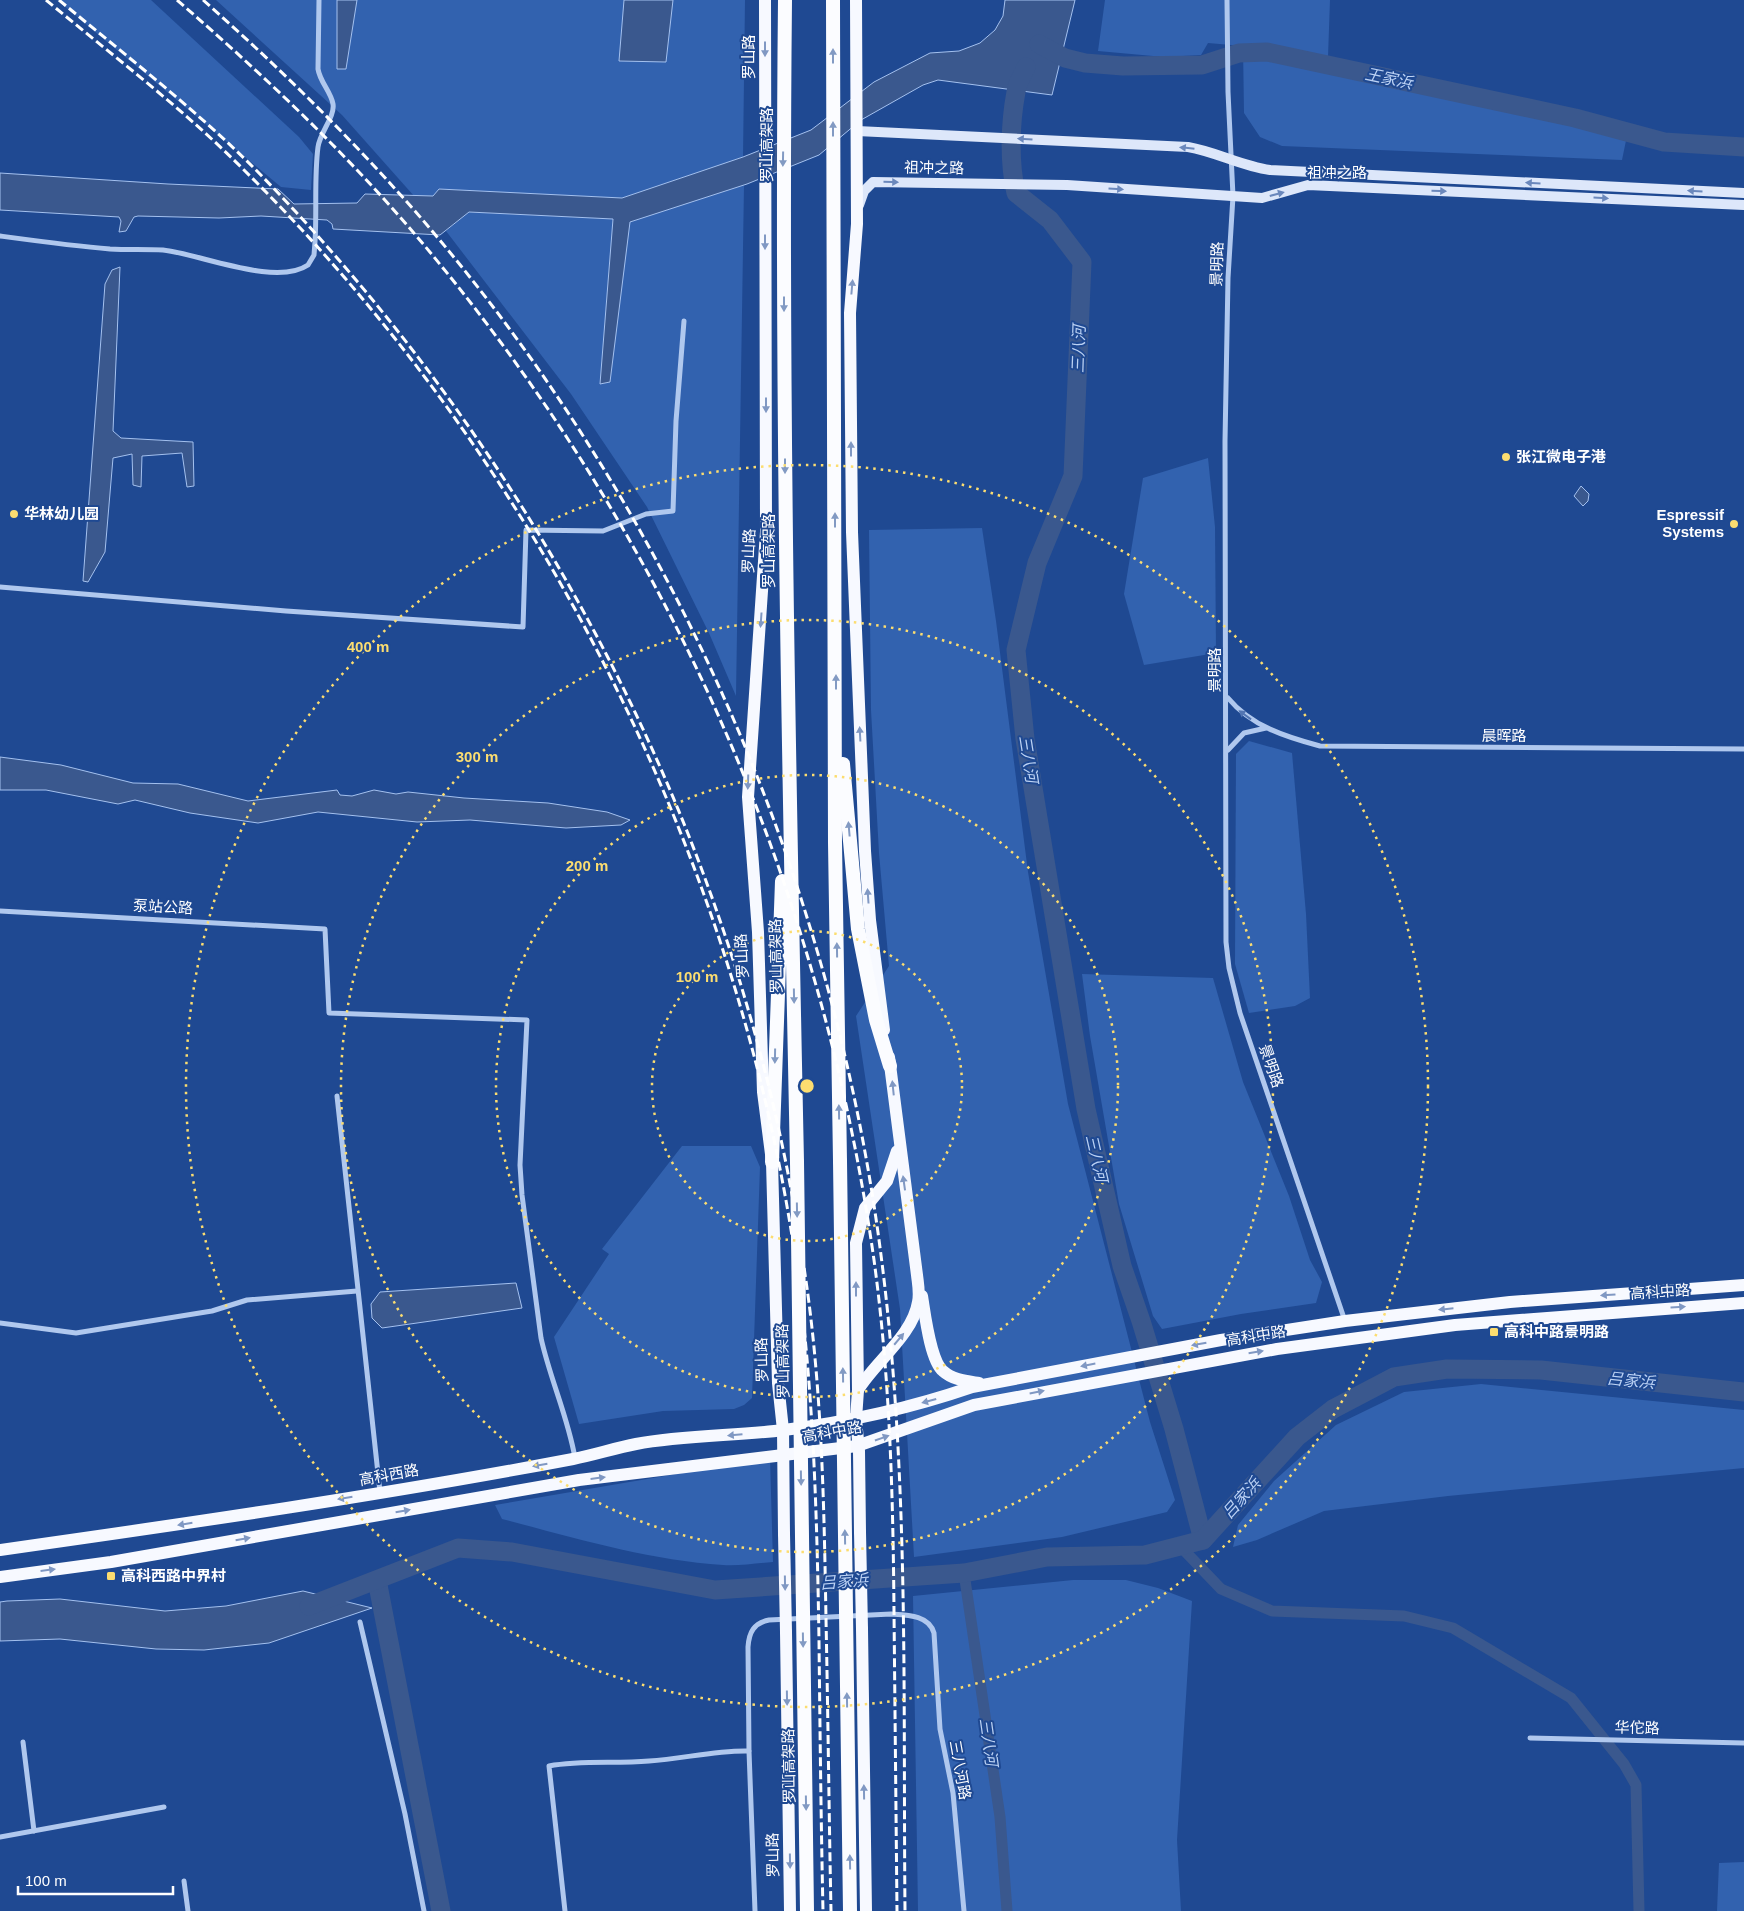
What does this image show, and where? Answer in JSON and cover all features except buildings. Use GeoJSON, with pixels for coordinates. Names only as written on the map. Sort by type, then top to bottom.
{"type":"FeatureCollection","features":[{"type":"Feature","properties":{"kind":"highway","name":"罗山高架路"},"geometry":{"type":"LineString","coordinates":[[784,0],[783,185],[787,710],[797,1162],[807,1911]]}},
{"type":"Feature","properties":{"kind":"highway"},"geometry":{"type":"LineString","coordinates":[[834,4],[832,160],[836,712],[835,843],[850,1911]]}},
{"type":"Feature","properties":{"kind":"highway"},"geometry":{"type":"LineString","coordinates":[[772,1162],[787,710]]}},
{"type":"Feature","properties":{"kind":"highway"},"geometry":{"type":"LineString","coordinates":[[836,712],[845,774],[858,929],[872,1002],[890,1066]]}},
{"type":"Feature","properties":{"kind":"main road","name":"罗山路"},"geometry":{"type":"LineString","coordinates":[[765,0],[766,540],[748,797],[758,932],[763,1092],[772,1162],[778,1383],[783,1430],[790,1911]]}},
{"type":"Feature","properties":{"kind":"main road"},"geometry":{"type":"LineString","coordinates":[[856,0],[857,208],[850,313],[854,604],[870,920],[877,985],[890,1066],[917,1275],[935,1360],[941,1370],[950,1376],[962,1381],[986,1384]]}},
{"type":"Feature","properties":{"kind":"main road","name":"祖冲之路"},"geometry":{"type":"LineString","coordinates":[[857,131],[1188,147],[1216,154],[1233,162],[1270,170],[1744,193]]}},
{"type":"Feature","properties":{"kind":"main road","name":"祖冲之路"},"geometry":{"type":"LineString","coordinates":[[857,208],[864,191],[873,182],[1067,185],[1262,198],[1308,185],[1744,205]]}},
{"type":"Feature","properties":{"kind":"main road"},"geometry":{"type":"LineString","coordinates":[[866,1911],[862,1629],[856,1419],[858,1390],[858,1230],[865,1208],[887,1181],[895,1164],[899,1144]]}},
{"type":"Feature","properties":{"kind":"main road"},"geometry":{"type":"LineString","coordinates":[[858,1390],[878,1362],[904,1332],[914,1315],[918,1302],[917,1275]]}},
{"type":"Feature","properties":{"kind":"main road","name":"高科中路"},"geometry":{"type":"LineString","coordinates":[[783,1430],[856,1419],[986,1384],[1168,1350],[1345,1321],[1510,1302],[1744,1285]]}},
{"type":"Feature","properties":{"kind":"main road","name":"高科中路"},"geometry":{"type":"LineString","coordinates":[[782,1456],[857,1446],[974,1405],[1277,1349],[1456,1325],[1744,1303]]}},
{"type":"Feature","properties":{"kind":"main road","name":"高科西路"},"geometry":{"type":"LineString","coordinates":[[0,1550],[184,1524],[380,1493],[576,1458],[638,1444],[783,1430]]}},
{"type":"Feature","properties":{"kind":"main road"},"geometry":{"type":"LineString","coordinates":[[0,1577],[111,1562],[579,1480],[782,1456]]}},
{"type":"Feature","properties":{"kind":"street"},"geometry":{"type":"LineString","coordinates":[[0,236],[86,247],[168,251],[237,267],[289,272],[302,269],[311,260],[315,249],[318,144],[332,113],[333,104],[318,69],[319,0]]}},
{"type":"Feature","properties":{"kind":"street","name":"景明路"},"geometry":{"type":"LineString","coordinates":[[1227,0],[1233,196],[1228,278],[1226,441],[1226,942],[1233,990],[1345,1321]]}},
{"type":"Feature","properties":{"kind":"street"},"geometry":{"type":"LineString","coordinates":[[0,587],[524,627],[526,530],[603,531],[646,514],[673,511],[676,422],[684,321]]}},
{"type":"Feature","properties":{"kind":"street","name":"晨晖路"},"geometry":{"type":"LineString","coordinates":[[1227,698],[1245,716],[1267,728],[1320,746],[1343,748],[1744,749]]}},
{"type":"Feature","properties":{"kind":"street"},"geometry":{"type":"LineString","coordinates":[[1227,750],[1244,733],[1267,728]]}},
{"type":"Feature","properties":{"kind":"street","name":"泵站公路"},"geometry":{"type":"LineString","coordinates":[[0,911],[326,929],[329,1013],[527,1020],[520,1165],[522,1195],[541,1338],[546,1361],[571,1433],[576,1458]]}},
{"type":"Feature","properties":{"kind":"street"},"geometry":{"type":"LineString","coordinates":[[337,1096],[380,1493]]}},
{"type":"Feature","properties":{"kind":"street"},"geometry":{"type":"LineString","coordinates":[[0,1323],[76,1333],[212,1311],[247,1300],[357,1291]]}},
{"type":"Feature","properties":{"kind":"street","name":"三八河路"},"geometry":{"type":"LineString","coordinates":[[749,1751],[748,1647],[749,1637],[756,1625],[770,1620],[891,1614],[906,1615],[926,1621],[932,1626],[934,1633],[940,1729],[953,1793],[964,1911]]}},
{"type":"Feature","properties":{"kind":"street"},"geometry":{"type":"LineString","coordinates":[[360,1622],[405,1814],[424,1911]]}},
{"type":"Feature","properties":{"kind":"street","name":"华佗路"},"geometry":{"type":"LineString","coordinates":[[1530,1738],[1744,1743]]}},
{"type":"Feature","properties":{"kind":"street"},"geometry":{"type":"LineString","coordinates":[[23,1742],[34,1831]]}},
{"type":"Feature","properties":{"kind":"street"},"geometry":{"type":"LineString","coordinates":[[565,1911],[549,1766],[589,1762],[649,1761],[723,1751],[749,1751],[755,1911]]}},
{"type":"Feature","properties":{"kind":"street"},"geometry":{"type":"LineString","coordinates":[[0,1837],[164,1807]]}},
{"type":"Feature","properties":{"kind":"street"},"geometry":{"type":"LineString","coordinates":[[184,1881],[188,1911]]}},
{"type":"Feature","properties":{"kind":"shaded area"},"geometry":{"type":"Polygon","coordinates":[[[57,0],[151,0],[299,137],[313,154],[311,190],[281,187],[57,0]]]}},
{"type":"Feature","properties":{"kind":"shaded area"},"geometry":{"type":"Polygon","coordinates":[[[216,0],[745,0],[743,157],[622,198],[439,189],[433,196],[414,196],[342,115],[216,0]]]}},
{"type":"Feature","properties":{"kind":"shaded area"},"geometry":{"type":"Polygon","coordinates":[[[337,0],[357,0],[346,69],[337,69],[337,0]]]}},
{"type":"Feature","properties":{"kind":"shaded area"},"geometry":{"type":"Polygon","coordinates":[[[624,0],[673,0],[666,62],[619,61],[624,0]]]}},
{"type":"Feature","properties":{"kind":"shaded area"},"geometry":{"type":"Polygon","coordinates":[[[1005,0],[1075,0],[1052,95],[938,80],[923,85],[861,120],[819,155],[747,184],[630,222],[610,382],[600,384],[613,219],[469,212],[440,235],[333,229],[332,224],[327,220],[261,216],[219,218],[138,216],[134,217],[126,231],[119,232],[121,221],[119,217],[0,210],[0,173],[278,189],[294,204],[357,203],[365,194],[433,196],[439,189],[622,198],[743,157],[811,130],[874,82],[930,53],[959,51],[980,43],[995,30],[1003,16],[1005,0]]]}},
{"type":"Feature","properties":{"kind":"shaded area"},"geometry":{"type":"Polygon","coordinates":[[[1105,0],[1330,0],[1328,57],[1629,126],[1622,160],[1282,146],[1260,137],[1244,113],[1243,46],[1208,43],[1201,55],[1164,57],[1098,51],[1105,0]]]}},
{"type":"Feature","properties":{"kind":"shaded area"},"geometry":{"type":"Polygon","coordinates":[[[744,185],[736,696],[709,633],[647,507],[571,394],[446,231],[469,212],[613,219],[600,384],[610,382],[629,222],[744,185]]]}},
{"type":"Feature","properties":{"kind":"shaded area"},"geometry":{"type":"Polygon","coordinates":[[[120,267],[113,431],[121,438],[193,442],[194,486],[187,487],[182,453],[142,456],[141,487],[133,485],[132,454],[113,458],[105,552],[88,582],[83,581],[105,284],[112,270],[120,267]]]}},
{"type":"Feature","properties":{"kind":"shaded area"},"geometry":{"type":"Polygon","coordinates":[[[1208,458],[1215,527],[1216,653],[1144,665],[1124,594],[1143,478],[1208,458]]]}},
{"type":"Feature","properties":{"kind":"shaded area"},"geometry":{"type":"Polygon","coordinates":[[[1581,486],[1589,494],[1588,501],[1583,506],[1574,496],[1581,486]]]}},
{"type":"Feature","properties":{"kind":"shaded area"},"geometry":{"type":"Polygon","coordinates":[[[982,528],[996,621],[1028,872],[1068,1104],[1150,1422],[1175,1500],[1167,1512],[1062,1537],[914,1557],[900,1309],[856,1016],[889,966],[879,853],[871,710],[869,530],[982,528]]]}},
{"type":"Feature","properties":{"kind":"shaded area"},"geometry":{"type":"Polygon","coordinates":[[[1249,741],[1292,753],[1306,914],[1310,998],[1295,1006],[1249,1013],[1235,964],[1236,754],[1249,741]]]}},
{"type":"Feature","properties":{"kind":"shaded area"},"geometry":{"type":"Polygon","coordinates":[[[0,757],[61,765],[133,783],[178,784],[248,801],[337,790],[340,795],[352,796],[374,790],[396,794],[408,792],[464,798],[548,803],[607,812],[630,820],[621,825],[566,828],[470,820],[417,822],[318,812],[258,823],[190,813],[135,800],[118,804],[46,790],[0,790],[0,757]]]}},
{"type":"Feature","properties":{"kind":"shaded area"},"geometry":{"type":"Polygon","coordinates":[[[1082,974],[1213,978],[1243,1082],[1289,1196],[1310,1260],[1322,1282],[1316,1303],[1241,1314],[1162,1329],[1153,1316],[1119,1204],[1090,1036],[1082,974]]]}},
{"type":"Feature","properties":{"kind":"shaded area"},"geometry":{"type":"Polygon","coordinates":[[[682,1146],[751,1146],[760,1167],[752,1398],[744,1405],[734,1409],[663,1411],[579,1424],[554,1337],[609,1254],[602,1249],[682,1146]]]}},
{"type":"Feature","properties":{"kind":"shaded area"},"geometry":{"type":"Polygon","coordinates":[[[516,1283],[522,1308],[382,1328],[372,1318],[371,1304],[380,1292],[516,1283]]]}},
{"type":"Feature","properties":{"kind":"shaded area"},"geometry":{"type":"Polygon","coordinates":[[[1481,1384],[1744,1410],[1744,1468],[1448,1496],[1324,1511],[1257,1540],[1233,1547],[1238,1525],[1274,1481],[1336,1425],[1404,1392],[1481,1384]]]}},
{"type":"Feature","properties":{"kind":"shaded area"},"geometry":{"type":"Polygon","coordinates":[[[770,1458],[773,1562],[723,1565],[639,1553],[584,1541],[502,1519],[495,1505],[770,1458]]]}},
{"type":"Feature","properties":{"kind":"shaded area"},"geometry":{"type":"Polygon","coordinates":[[[1073,1580],[1126,1580],[1158,1588],[1192,1601],[1177,1840],[1181,1911],[918,1911],[913,1596],[1073,1580]]]}},
{"type":"Feature","properties":{"kind":"shaded area"},"geometry":{"type":"Polygon","coordinates":[[[303,1591],[372,1608],[269,1643],[204,1650],[156,1649],[60,1639],[0,1641],[0,1602],[60,1599],[165,1611],[226,1606],[303,1591]]]}},
{"type":"Feature","properties":{"kind":"shaded area"},"geometry":{"type":"Polygon","coordinates":[[[1744,1862],[1744,1911],[1717,1911],[1719,1863],[1744,1862]]]}},
{"type":"Feature","properties":{"kind":"waterway","name":"王家浜"},"geometry":{"type":"LineString","coordinates":[[1039,44],[1065,58],[1085,63],[1123,66],[1202,65],[1239,53],[1267,52],[1575,118],[1664,142],[1744,147]]}},
{"type":"Feature","properties":{"kind":"waterway","name":"三八河"},"geometry":{"type":"LineString","coordinates":[[1026,67],[1017,89],[1012,117],[1011,156],[1016,193],[1050,220],[1082,262],[1073,476],[1037,563],[1016,650],[1025,739],[1086,1109],[1122,1266],[1174,1429],[1203,1540]]}},
{"type":"Feature","properties":{"kind":"waterway","name":"吕家浜"},"geometry":{"type":"LineString","coordinates":[[309,1606],[458,1548],[512,1552],[715,1590],[964,1573],[1047,1557],[1145,1555],[1203,1540],[1297,1437],[1333,1409],[1394,1377],[1447,1369],[1541,1370],[1744,1392]]}},
{"type":"Feature","properties":{"kind":"waterway"},"geometry":{"type":"LineString","coordinates":[[1180,1546],[1221,1589],[1272,1611],[1404,1616],[1453,1628],[1571,1698],[1624,1764],[1636,1785],[1639,1911]]}},
{"type":"Feature","properties":{"kind":"waterway","name":"三八河"},"geometry":{"type":"LineString","coordinates":[[964,1573],[1000,1817],[1007,1911]]}},
{"type":"Feature","properties":{"kind":"waterway"},"geometry":{"type":"LineString","coordinates":[[377,1580],[441,1911]]}},
{"type":"Feature","properties":{"kind":"railway"},"geometry":{"type":"LineString","coordinates":[[46,0],[171,103],[243,169],[350,285],[448,409],[536,541],[612,681],[678,826],[731,975],[772,1128],[799,1284],[808,1373],[816,1506],[823,1911]]}},
{"type":"Feature","properties":{"kind":"railway"},"geometry":{"type":"LineString","coordinates":[[59,0],[184,103],[255,169],[361,286],[457,410],[543,541],[618,678],[683,820],[736,968],[776,1119],[805,1274],[811,1317],[819,1403],[823,1489],[831,1911]]}},
{"type":"Feature","properties":{"kind":"railway"},"geometry":{"type":"LineString","coordinates":[[177,0],[269,83],[357,170],[413,232],[502,345],[583,463],[654,585],[717,713],[770,844],[814,979],[849,1118],[874,1260],[884,1348],[891,1480],[894,1568],[897,1911]]}},
{"type":"Feature","properties":{"kind":"railway"},"geometry":{"type":"LineString","coordinates":[[203,0],[288,78],[369,161],[421,218],[511,331],[592,450],[665,576],[728,707],[782,842],[825,980],[859,1121],[882,1263],[891,1344],[901,1506],[905,1911]]}},
{"type":"Feature","properties":{"kind":"place","name":"张江微电子港"},"geometry":{"type":"Point","coordinates":[1506,457]}},
{"type":"Feature","properties":{"kind":"place","name":"华林幼儿园"},"geometry":{"type":"Point","coordinates":[14,514]}},
{"type":"Feature","properties":{"kind":"place","name":"Espressif Systems"},"geometry":{"type":"Point","coordinates":[1734,524]}},
{"type":"Feature","properties":{"kind":"place","name":"高科中路景明路"},"geometry":{"type":"Point","coordinates":[1494,1332]}},
{"type":"Feature","properties":{"kind":"place","name":"高科西路中界村"},"geometry":{"type":"Point","coordinates":[111,1576]}}]}
